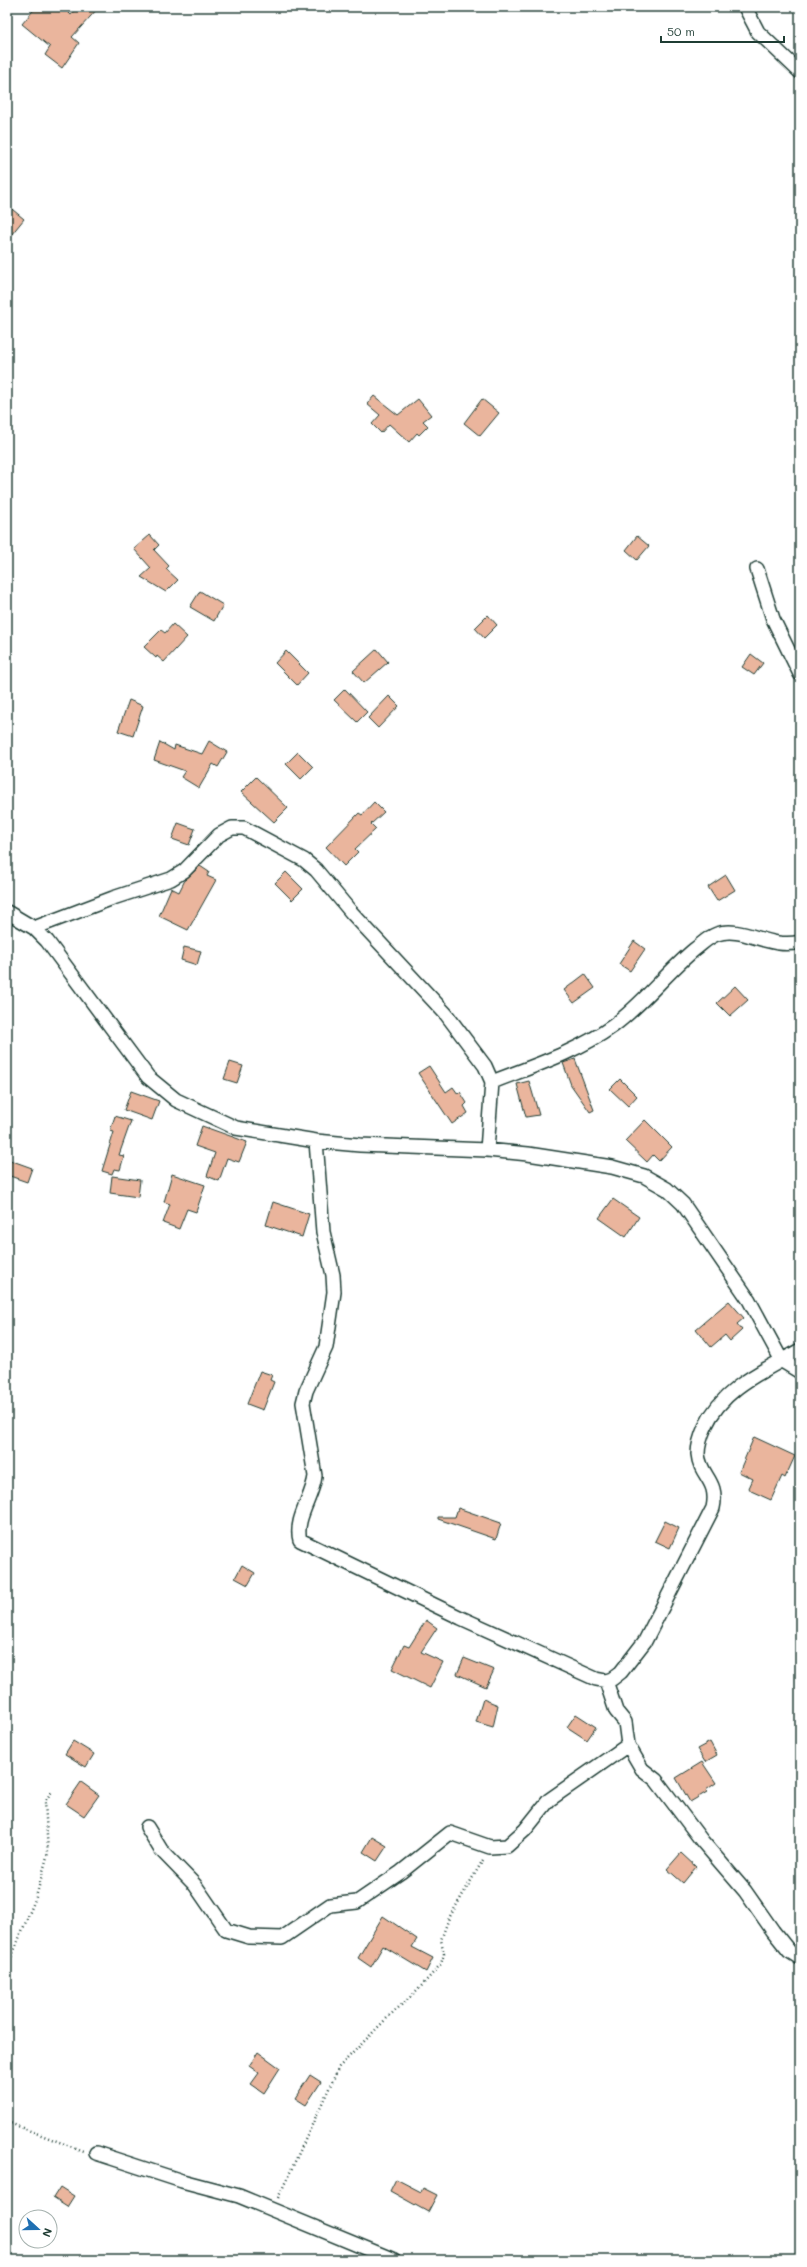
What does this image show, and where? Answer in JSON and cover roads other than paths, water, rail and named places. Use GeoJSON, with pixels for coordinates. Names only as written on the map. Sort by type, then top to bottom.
{"type":"FeatureCollection","features":[{"type":"Feature","properties":{"kind":"street"},"geometry":{"type":"LineString","coordinates":[[748,7],[746,9],[758,32],[800,72]]}},
{"type":"Feature","properties":{"kind":"street"},"geometry":{"type":"LineString","coordinates":[[757,569],[773,619],[800,674]]}},
{"type":"Feature","properties":{"kind":"street"},"geometry":{"type":"LineString","coordinates":[[34,928],[113,898],[171,879],[184,870],[219,835],[232,828],[244,828],[304,860],[316,870],[367,929],[446,1014],[485,1066],[492,1082],[487,1150]]}},
{"type":"Feature","properties":{"kind":"street"},"geometry":{"type":"LineString","coordinates":[[7,912],[34,928],[47,941],[148,1077],[176,1100],[236,1128],[316,1141],[360,1145],[487,1150],[528,1154],[612,1167],[644,1176],[667,1189],[683,1204],[749,1300],[782,1361],[800,1372]]}},
{"type":"Feature","properties":{"kind":"street"},"geometry":{"type":"LineString","coordinates":[[492,1082],[581,1046],[613,1026],[648,995],[686,957],[710,937],[725,932],[741,933],[777,944],[788,945],[800,942]]}},
{"type":"Feature","properties":{"kind":"street"},"geometry":{"type":"LineString","coordinates":[[316,1141],[323,1232],[333,1275],[334,1292],[326,1347],[306,1390],[303,1403],[315,1476],[314,1486],[299,1525],[300,1540],[461,1618],[596,1678],[606,1681],[612,1679],[621,1672],[644,1641],[712,1508],[715,1496],[713,1484],[704,1472],[698,1454],[700,1439],[708,1421],[724,1398],[744,1381],[800,1350]]}},
{"type":"Feature","properties":{"kind":"street"},"geometry":{"type":"LineString","coordinates":[[606,1681],[616,1711],[625,1722],[628,1745],[642,1769],[656,1780],[702,1841],[745,1891],[789,1951],[800,1958]]}},
{"type":"Feature","properties":{"kind":"street"},"geometry":{"type":"LineString","coordinates":[[147,1827],[161,1850],[195,1885],[226,1930],[249,1937],[282,1938],[330,1905],[357,1902],[401,1872],[450,1833],[490,1847],[507,1846],[526,1830],[549,1800],[628,1745]]}},
{"type":"Feature","properties":{"kind":"street"},"geometry":{"type":"LineString","coordinates":[[96,2153],[182,2181],[239,2196],[274,2209],[394,2260]]}}]}
